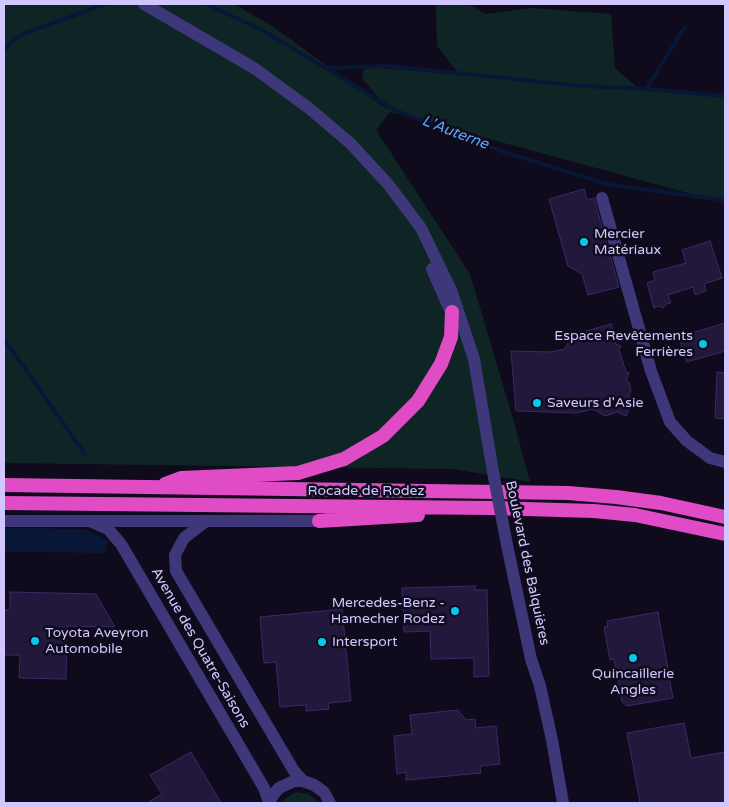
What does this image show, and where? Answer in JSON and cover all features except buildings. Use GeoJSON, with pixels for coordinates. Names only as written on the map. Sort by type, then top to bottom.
{"type":"FeatureCollection","features":[{"type":"Feature","properties":{"kind":"highway"},"geometry":{"type":"LineString","coordinates":[[154,487],[181,478],[298,473],[344,460],[383,436],[418,401],[441,364],[451,336],[452,312]]}},
{"type":"Feature","properties":{"kind":"highway","name":"Rocade de Rodez"},"geometry":{"type":"LineString","coordinates":[[4,486],[568,493],[661,503],[725,517]]}},
{"type":"Feature","properties":{"kind":"highway","name":"Rocade de Rodez"},"geometry":{"type":"LineString","coordinates":[[4,503],[491,508],[594,511],[635,516],[725,534]]}},
{"type":"Feature","properties":{"kind":"highway"},"geometry":{"type":"LineString","coordinates":[[319,521],[393,517],[491,508]]}},
{"type":"Feature","properties":{"kind":"street","name":"Boulevard des Balquières"},"geometry":{"type":"LineString","coordinates":[[144,4],[262,74],[310,109],[350,143],[388,184],[421,228],[451,290],[474,360],[507,545],[531,659],[540,686],[552,740],[562,803]]}},
{"type":"Feature","properties":{"kind":"street","name":"Boulevard des Balquières"},"geometry":{"type":"LineString","coordinates":[[388,184],[419,241],[452,312],[468,362],[493,472]]}},
{"type":"Feature","properties":{"kind":"street"},"geometry":{"type":"LineString","coordinates":[[602,198],[652,371],[670,422],[687,441],[710,458],[725,462]]}},
{"type":"Feature","properties":{"kind":"street","name":"Avenue des Quatre-Saisons"},"geometry":{"type":"LineString","coordinates":[[4,520],[92,522],[319,521]]}},
{"type":"Feature","properties":{"kind":"street","name":"Avenue des Quatre-Saisons"},"geometry":{"type":"LineString","coordinates":[[92,522],[108,529],[122,544],[264,788],[269,803]]}},
{"type":"Feature","properties":{"kind":"street","name":"Avenue des Quatre-Saisons"},"geometry":{"type":"LineString","coordinates":[[205,522],[184,538],[175,555],[176,571],[294,771],[303,781]]}},
{"type":"Feature","properties":{"kind":"street","name":"Boulevard des Balquières"},"geometry":{"type":"LineString","coordinates":[[531,659],[533,686],[554,803]]}},
{"type":"Feature","properties":{"kind":"street"},"geometry":{"type":"LineString","coordinates":[[269,803],[273,794],[279,788],[294,782],[303,781],[314,785],[324,792],[330,803]]}},
{"type":"Feature","properties":{"kind":"green space"},"geometry":{"type":"Polygon","coordinates":[[[4,4],[234,4],[272,26],[388,110],[362,78],[364,67],[459,74],[437,46],[436,4],[468,4],[486,14],[532,8],[611,14],[615,68],[638,88],[725,95],[725,203],[390,112],[376,130],[470,274],[530,482],[453,469],[4,463],[4,4]]]}},
{"type":"Feature","properties":{"kind":"green space"},"geometry":{"type":"Polygon","coordinates":[[[296,792],[309,794],[319,803],[281,803],[296,792]]]}},
{"type":"Feature","properties":{"kind":"water"},"geometry":{"type":"Polygon","coordinates":[[[4,528],[84,529],[108,540],[105,553],[4,552],[4,528]]]}},
{"type":"Feature","properties":{"kind":"waterway","name":"L'Auterne"},"geometry":{"type":"LineString","coordinates":[[4,50],[20,35],[105,4]]}},
{"type":"Feature","properties":{"kind":"waterway","name":"L'Auterne"},"geometry":{"type":"LineString","coordinates":[[207,4],[267,33],[397,111],[504,152],[610,185],[725,200]]}},
{"type":"Feature","properties":{"kind":"waterway"},"geometry":{"type":"LineString","coordinates":[[328,68],[387,66],[582,86],[646,89],[685,27]]}},
{"type":"Feature","properties":{"kind":"waterway"},"geometry":{"type":"LineString","coordinates":[[646,89],[725,96]]}},
{"type":"Feature","properties":{"kind":"waterway"},"geometry":{"type":"LineString","coordinates":[[4,339],[85,454]]}},
{"type":"Feature","properties":{"kind":"place","name":"Mercier Matériaux"},"geometry":{"type":"Point","coordinates":[584,242]}},
{"type":"Feature","properties":{"kind":"place","name":"Espace Revêtements Ferrières"},"geometry":{"type":"Point","coordinates":[703,344]}},
{"type":"Feature","properties":{"kind":"place","name":"Saveurs d'Asie"},"geometry":{"type":"Point","coordinates":[537,403]}},
{"type":"Feature","properties":{"kind":"place","name":"Mercedes-Benz - Hamecher Rodez"},"geometry":{"type":"Point","coordinates":[455,611]}},
{"type":"Feature","properties":{"kind":"place","name":"Toyota Aveyron Automobile"},"geometry":{"type":"Point","coordinates":[35,641]}},
{"type":"Feature","properties":{"kind":"place","name":"Intersport"},"geometry":{"type":"Point","coordinates":[322,642]}},
{"type":"Feature","properties":{"kind":"place","name":"Quincaillerie Angles"},"geometry":{"type":"Point","coordinates":[633,658]}}]}
